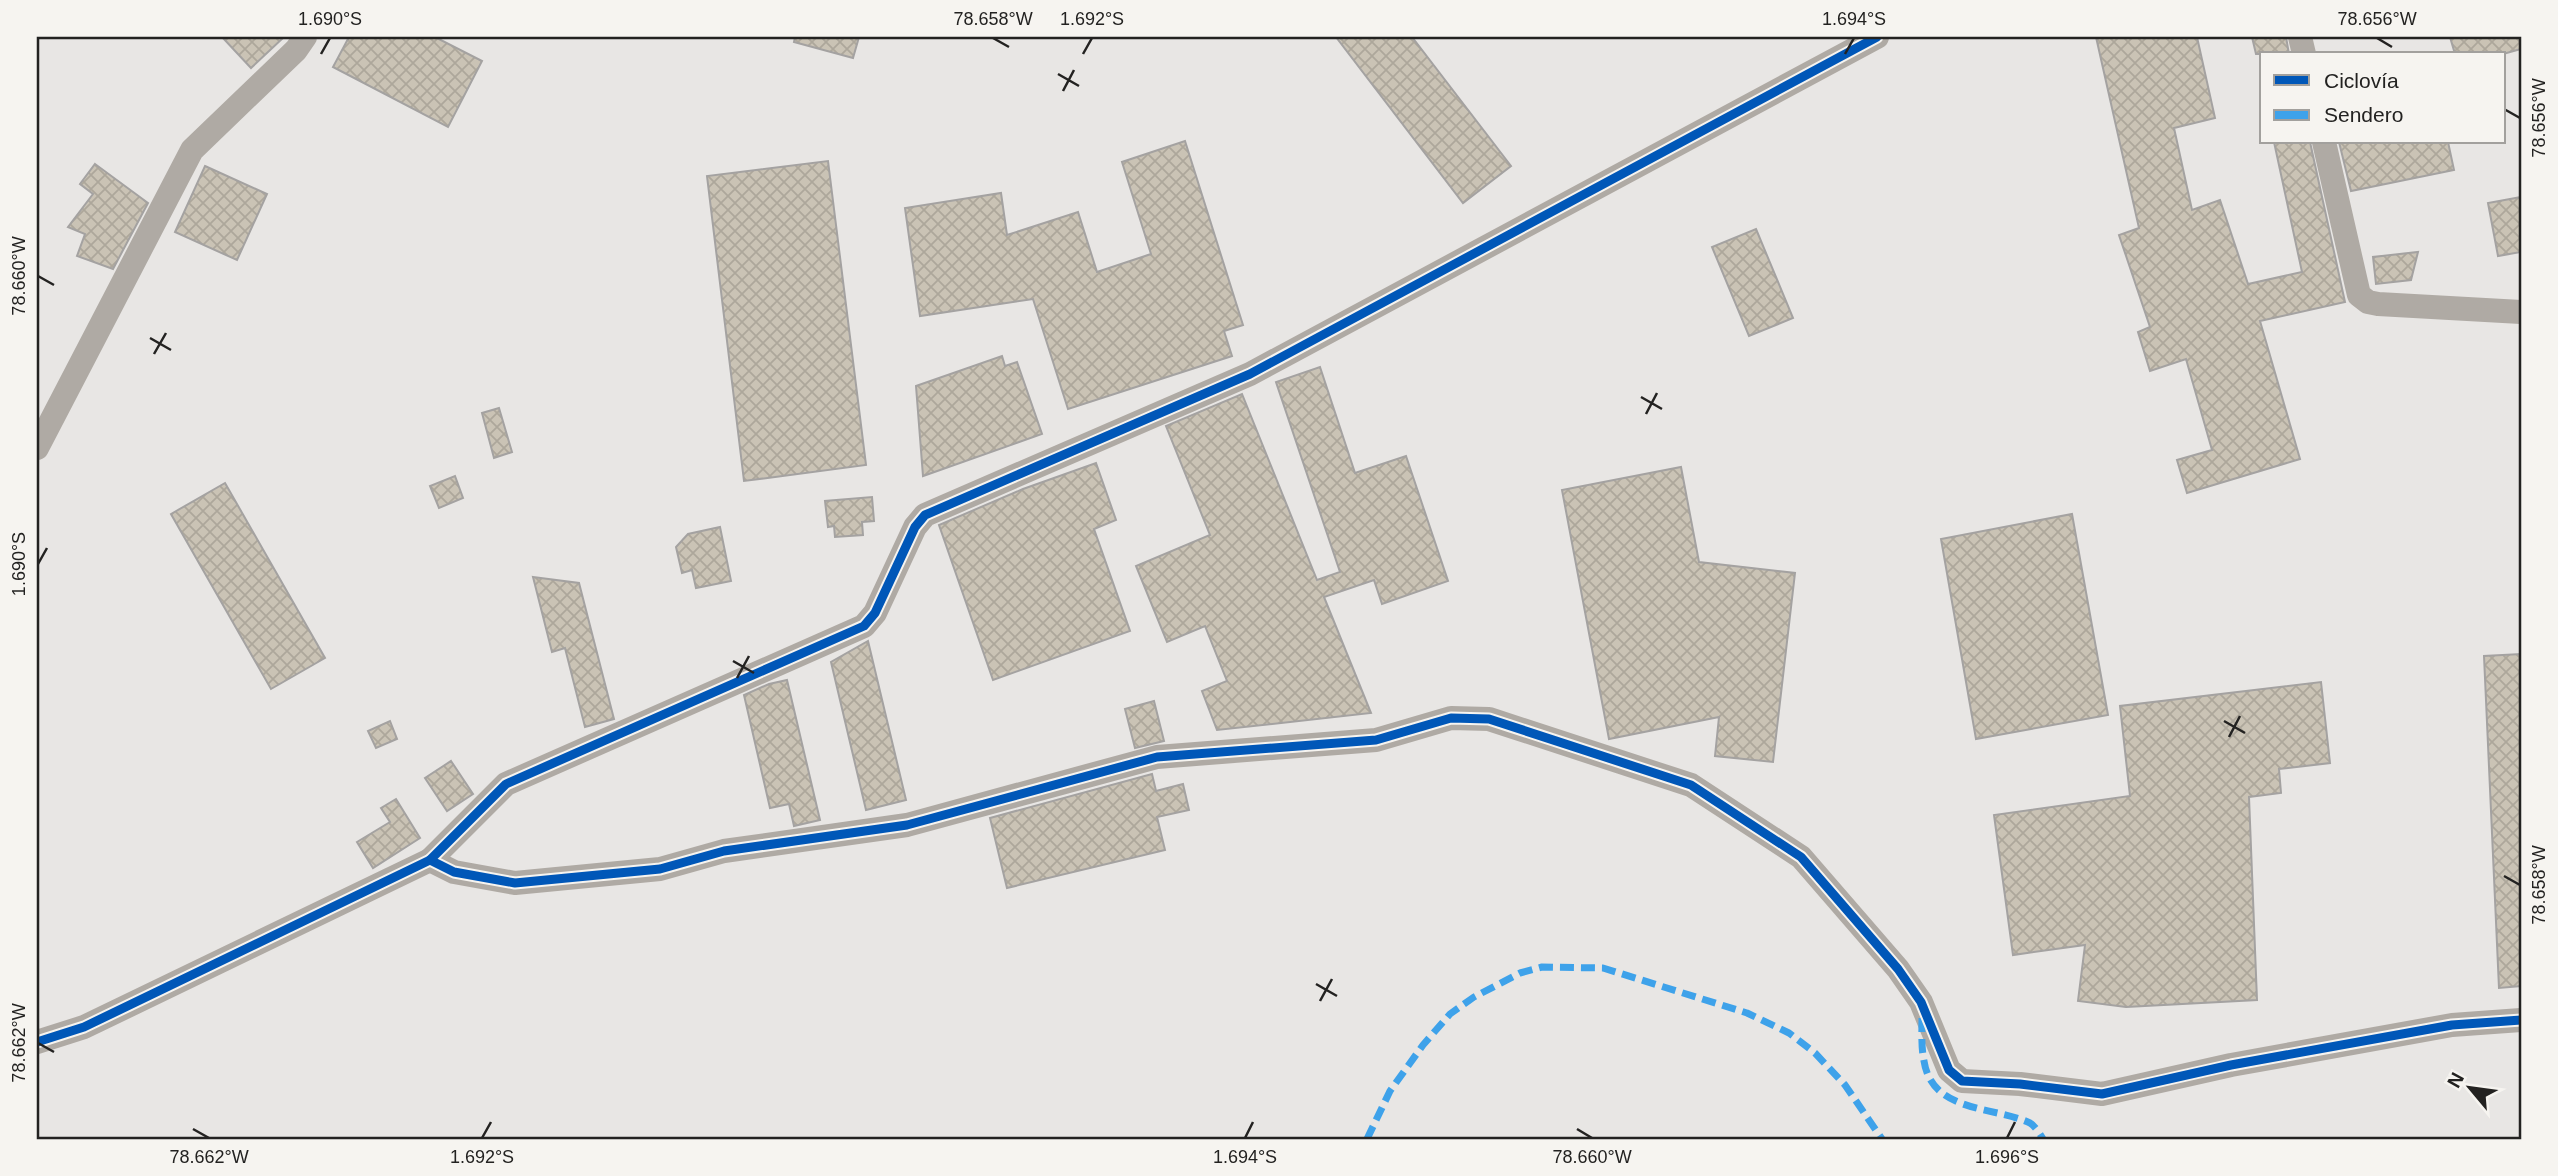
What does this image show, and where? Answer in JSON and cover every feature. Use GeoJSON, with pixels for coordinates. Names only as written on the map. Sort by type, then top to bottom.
{"type":"FeatureCollection","features":[{"type":"Feature","properties":{"kind":"street"},"geometry":{"type":"LineString","coordinates":[[37,448],[192,150],[296,50],[305,37]]}},
{"type":"Feature","properties":{"kind":"street"},"geometry":{"type":"LineString","coordinates":[[37,1042],[83,1027],[430,860],[506,784],[864,626],[875,613],[915,527],[925,515],[1250,374],[1877,37]]}},
{"type":"Feature","properties":{"kind":"street"},"geometry":{"type":"LineString","coordinates":[[2324,144],[2359,295],[2368,302],[2378,304],[2521,312]]}},
{"type":"Feature","properties":{"kind":"street"},"geometry":{"type":"LineString","coordinates":[[430,860],[454,872],[515,883],[660,869],[724,851],[907,825],[1157,757],[1376,740],[1451,718],[1489,719],[1691,786],[1801,857],[1898,969],[1921,1002],[1949,1070],[1962,1081],[2020,1084],[2102,1094],[2231,1065],[2439,1027],[2521,1020]]}},
{"type":"Feature","properties":{"kind":"building"},"geometry":{"type":"Polygon","coordinates":[[[222,37],[284,37],[251,68],[222,37]]]}},
{"type":"Feature","properties":{"kind":"building"},"geometry":{"type":"Polygon","coordinates":[[[349,37],[435,37],[482,61],[448,127],[333,67],[349,37]]]}},
{"type":"Feature","properties":{"kind":"building"},"geometry":{"type":"Polygon","coordinates":[[[795,37],[859,37],[853,58],[794,42],[795,37]]]}},
{"type":"Feature","properties":{"kind":"building"},"geometry":{"type":"Polygon","coordinates":[[[1336,37],[1412,37],[1511,166],[1463,203],[1336,37]]]}},
{"type":"Feature","properties":{"kind":"building"},"geometry":{"type":"Polygon","coordinates":[[[2096,37],[2197,37],[2215,118],[2174,128],[2192,210],[2220,200],[2248,284],[2302,272],[2274,144],[2310,144],[2345,302],[2260,321],[2300,459],[2187,493],[2177,460],[2212,450],[2186,359],[2150,371],[2138,332],[2150,327],[2119,235],[2139,228],[2096,37]]]}},
{"type":"Feature","properties":{"kind":"building"},"geometry":{"type":"Polygon","coordinates":[[[2252,37],[2286,37],[2289,52],[2256,54],[2252,37]]]}},
{"type":"Feature","properties":{"kind":"building"},"geometry":{"type":"Polygon","coordinates":[[[2450,37],[2521,37],[2521,49],[2506,53],[2454,52],[2450,37]]]}},
{"type":"Feature","properties":{"kind":"building"},"geometry":{"type":"Polygon","coordinates":[[[1185,141],[1243,325],[1224,331],[1232,356],[1068,409],[1033,299],[920,316],[905,208],[1001,193],[1007,235],[1078,212],[1097,272],[1151,254],[1122,162],[1185,141]]]}},
{"type":"Feature","properties":{"kind":"building"},"geometry":{"type":"Polygon","coordinates":[[[2339,144],[2448,144],[2454,170],[2351,191],[2339,144]]]}},
{"type":"Feature","properties":{"kind":"building"},"geometry":{"type":"Polygon","coordinates":[[[828,161],[866,465],[744,481],[707,176],[828,161]]]}},
{"type":"Feature","properties":{"kind":"building"},"geometry":{"type":"Polygon","coordinates":[[[95,164],[148,203],[113,269],[77,256],[85,234],[68,227],[93,194],[80,184],[95,164]]]}},
{"type":"Feature","properties":{"kind":"building"},"geometry":{"type":"Polygon","coordinates":[[[205,166],[267,194],[237,260],[175,232],[205,166]]]}},
{"type":"Feature","properties":{"kind":"building"},"geometry":{"type":"Polygon","coordinates":[[[2521,197],[2521,252],[2498,256],[2488,203],[2521,197]]]}},
{"type":"Feature","properties":{"kind":"building"},"geometry":{"type":"Polygon","coordinates":[[[1756,229],[1793,318],[1749,336],[1712,247],[1756,229]]]}},
{"type":"Feature","properties":{"kind":"building"},"geometry":{"type":"Polygon","coordinates":[[[2418,252],[2411,280],[2376,284],[2373,257],[2418,252]]]}},
{"type":"Feature","properties":{"kind":"building"},"geometry":{"type":"Polygon","coordinates":[[[1002,356],[1005,366],[1017,362],[1042,434],[923,476],[916,386],[1002,356]]]}},
{"type":"Feature","properties":{"kind":"building"},"geometry":{"type":"Polygon","coordinates":[[[1320,367],[1355,473],[1406,456],[1448,581],[1382,604],[1374,580],[1324,597],[1371,713],[1217,730],[1202,691],[1227,681],[1205,626],[1167,642],[1136,566],[1210,535],[1166,426],[1242,394],[1317,580],[1340,572],[1276,382],[1320,367]]]}},
{"type":"Feature","properties":{"kind":"building"},"geometry":{"type":"Polygon","coordinates":[[[499,408],[512,452],[494,458],[482,413],[499,408]]]}},
{"type":"Feature","properties":{"kind":"building"},"geometry":{"type":"Polygon","coordinates":[[[1096,463],[1116,520],[1094,529],[1130,631],[993,680],[939,525],[1023,489],[1096,463]]]}},
{"type":"Feature","properties":{"kind":"building"},"geometry":{"type":"Polygon","coordinates":[[[1681,467],[1699,562],[1795,573],[1773,762],[1715,756],[1719,717],[1609,739],[1562,490],[1681,467]]]}},
{"type":"Feature","properties":{"kind":"building"},"geometry":{"type":"Polygon","coordinates":[[[455,476],[463,498],[439,508],[430,486],[455,476]]]}},
{"type":"Feature","properties":{"kind":"building"},"geometry":{"type":"Polygon","coordinates":[[[225,483],[325,658],[271,689],[171,514],[225,483]]]}},
{"type":"Feature","properties":{"kind":"building"},"geometry":{"type":"Polygon","coordinates":[[[872,497],[874,521],[862,522],[863,535],[835,537],[834,526],[828,527],[825,501],[872,497]]]}},
{"type":"Feature","properties":{"kind":"building"},"geometry":{"type":"Polygon","coordinates":[[[2072,514],[2108,715],[1976,739],[1941,539],[2072,514]]]}},
{"type":"Feature","properties":{"kind":"building"},"geometry":{"type":"Polygon","coordinates":[[[720,527],[731,581],[696,588],[692,570],[682,573],[676,547],[688,534],[720,527]]]}},
{"type":"Feature","properties":{"kind":"building"},"geometry":{"type":"Polygon","coordinates":[[[533,577],[579,583],[614,719],[585,727],[565,648],[552,652],[533,577]]]}},
{"type":"Feature","properties":{"kind":"building"},"geometry":{"type":"Polygon","coordinates":[[[868,641],[906,800],[866,810],[831,662],[868,641]]]}},
{"type":"Feature","properties":{"kind":"building"},"geometry":{"type":"Polygon","coordinates":[[[2521,654],[2521,986],[2499,988],[2484,656],[2521,654]]]}},
{"type":"Feature","properties":{"kind":"building"},"geometry":{"type":"Polygon","coordinates":[[[787,680],[820,820],[794,826],[789,804],[770,808],[744,695],[769,684],[787,680]]]}},
{"type":"Feature","properties":{"kind":"building"},"geometry":{"type":"Polygon","coordinates":[[[2321,682],[2330,763],[2279,769],[2281,793],[2249,797],[2257,1000],[2126,1007],[2078,1001],[2085,945],[2013,955],[1994,815],[2130,796],[2120,706],[2321,682]]]}},
{"type":"Feature","properties":{"kind":"building"},"geometry":{"type":"Polygon","coordinates":[[[1154,701],[1164,741],[1135,748],[1125,709],[1154,701]]]}},
{"type":"Feature","properties":{"kind":"building"},"geometry":{"type":"Polygon","coordinates":[[[390,721],[397,739],[376,748],[368,731],[390,721]]]}},
{"type":"Feature","properties":{"kind":"building"},"geometry":{"type":"Polygon","coordinates":[[[451,761],[473,794],[447,811],[425,778],[451,761]]]}},
{"type":"Feature","properties":{"kind":"building"},"geometry":{"type":"Polygon","coordinates":[[[1152,774],[1156,791],[1183,784],[1189,810],[1157,817],[1165,850],[1007,888],[990,818],[1152,774]]]}},
{"type":"Feature","properties":{"kind":"building"},"geometry":{"type":"Polygon","coordinates":[[[396,799],[420,838],[373,868],[357,842],[390,822],[381,808],[396,799]]]}},
{"type":"Feature","properties":{"kind":"marked path"},"geometry":{"type":"LineString","coordinates":[[1367,1139],[1390,1091],[1423,1045],[1450,1014],[1474,997],[1520,973],[1542,967],[1603,968],[1747,1013],[1789,1033],[1815,1053],[1845,1085],[1882,1139]]}},
{"type":"Feature","properties":{"kind":"marked path"},"geometry":{"type":"LineString","coordinates":[[1922,1018],[1924,1061],[1929,1078],[1939,1090],[1966,1105],[2030,1123],[2043,1139]]}},
{"type":"Feature","properties":{"kind":"cycle path"},"geometry":{"type":"LineString","coordinates":[[37,1042],[84,1027],[430,860],[506,784],[864,626],[875,613],[915,527],[925,515],[1250,374],[1877,37]]}},
{"type":"Feature","properties":{"kind":"cycle path"},"geometry":{"type":"LineString","coordinates":[[430,860],[454,872],[515,883],[660,869],[724,851],[907,825],[1157,757],[1376,740],[1451,718],[1489,719],[1691,785],[1801,857],[1898,969],[1921,1002],[1949,1070],[1962,1081],[2020,1084],[2102,1094],[2231,1065],[2452,1025],[2521,1020]]}}]}
